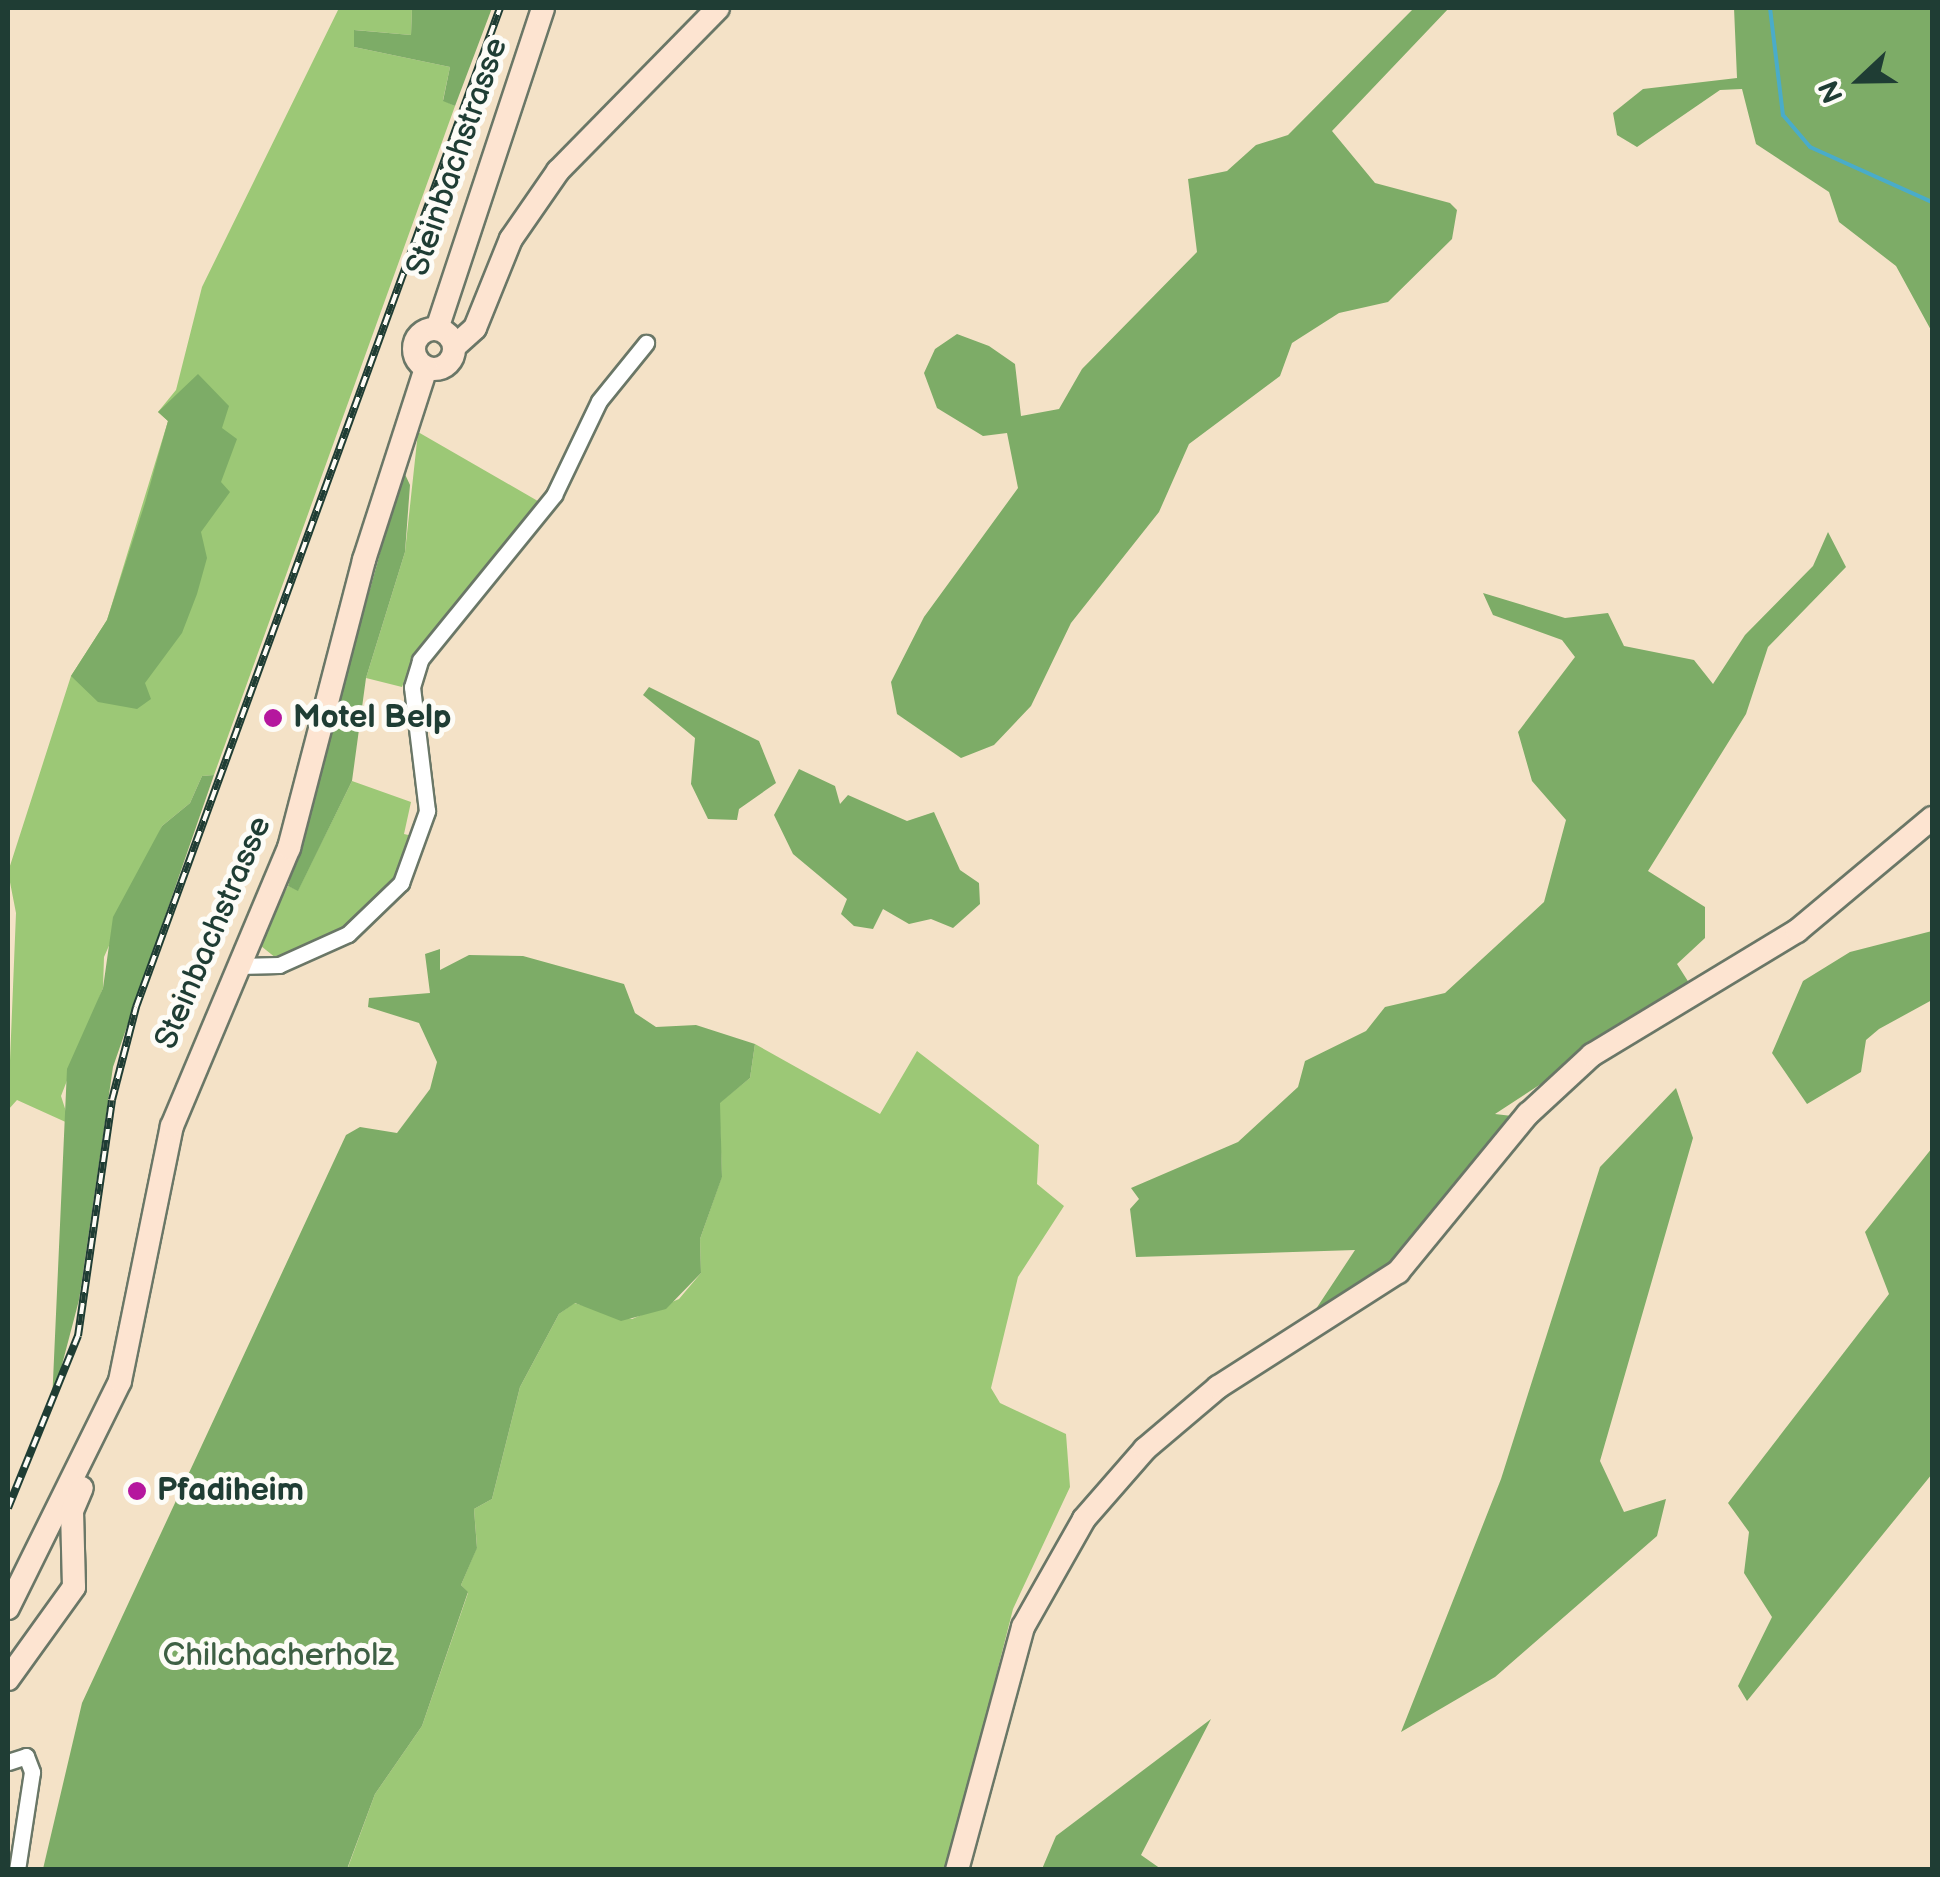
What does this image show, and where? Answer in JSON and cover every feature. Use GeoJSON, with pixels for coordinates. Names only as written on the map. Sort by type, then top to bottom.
{"type":"FeatureCollection","features":[{"type":"Feature","properties":{"kind":"main road","name":"Steinbachstrasse"},"geometry":{"type":"LineString","coordinates":[[108,1412],[172,1126],[288,848],[426,368],[414,347],[436,329],[543,8]]}},
{"type":"Feature","properties":{"kind":"main road"},"geometry":{"type":"LineString","coordinates":[[426,368],[444,367],[454,347],[476,328],[510,239],[558,171],[718,8]]}},
{"type":"Feature","properties":{"kind":"main road","name":"Steinbachstrasse"},"geometry":{"type":"LineString","coordinates":[[436,329],[454,347]]}},
{"type":"Feature","properties":{"kind":"main road"},"geometry":{"type":"LineString","coordinates":[[956,1870],[1023,1627],[1084,1519],[1145,1449],[1218,1388],[1398,1272],[1528,1114],[1592,1055],[1797,931],[1932,818]]}},
{"type":"Feature","properties":{"kind":"main road"},"geometry":{"type":"LineString","coordinates":[[8,1608],[108,1412]]}},
{"type":"Feature","properties":{"kind":"main road"},"geometry":{"type":"LineString","coordinates":[[8,1679],[74,1586],[72,1511],[108,1412]]}},
{"type":"Feature","properties":{"kind":"street"},"geometry":{"type":"LineString","coordinates":[[239,966],[279,965],[348,934],[401,883],[427,810],[412,687],[420,660],[554,495],[599,401],[646,343]]}},
{"type":"Feature","properties":{"kind":"street"},"geometry":{"type":"LineString","coordinates":[[8,1762],[26,1756],[32,1772],[17,1870]]}},
{"type":"Feature","properties":{"kind":"green space"},"geometry":{"type":"Polygon","coordinates":[[[339,8],[412,8],[411,35],[355,30],[354,47],[450,67],[443,100],[455,106],[214,775],[202,776],[190,803],[162,826],[104,957],[103,988],[61,1096],[70,1124],[17,1100],[8,1110],[16,913],[8,872],[71,676],[107,620],[168,421],[158,412],[176,390],[202,287],[339,8]]]}},
{"type":"Feature","properties":{"kind":"green space"},"geometry":{"type":"Polygon","coordinates":[[[412,8],[492,8],[455,106],[443,101],[450,67],[354,47],[354,30],[411,35],[412,8]]]}},
{"type":"Feature","properties":{"kind":"green space"},"geometry":{"type":"Polygon","coordinates":[[[1414,8],[1449,8],[1332,131],[1375,183],[1450,203],[1457,210],[1452,239],[1388,302],[1339,313],[1292,343],[1280,376],[1189,444],[1159,512],[1071,623],[1031,706],[994,745],[961,758],[897,714],[891,682],[924,617],[1018,488],[1007,433],[983,436],[937,408],[924,373],[935,349],[957,334],[989,346],[1015,364],[1021,416],[1059,409],[1082,369],[1197,252],[1188,179],[1227,171],[1256,145],[1288,135],[1414,8]]]}},
{"type":"Feature","properties":{"kind":"green space"},"geometry":{"type":"Polygon","coordinates":[[[1734,8],[1932,8],[1932,332],[1896,266],[1839,222],[1829,192],[1756,144],[1742,89],[1720,90],[1637,147],[1617,135],[1613,113],[1643,89],[1737,78],[1734,8]]]}},
{"type":"Feature","properties":{"kind":"green space"},"geometry":{"type":"Polygon","coordinates":[[[198,374],[229,406],[222,428],[237,439],[221,482],[230,492],[201,532],[207,558],[197,594],[182,633],[145,683],[151,699],[137,709],[98,702],[71,676],[107,620],[168,421],[158,412],[198,374]]]}},
{"type":"Feature","properties":{"kind":"green space"},"geometry":{"type":"Polygon","coordinates":[[[418,432],[543,504],[415,654],[402,687],[366,678],[405,552],[418,432]]]}},
{"type":"Feature","properties":{"kind":"green space"},"geometry":{"type":"Polygon","coordinates":[[[403,470],[410,485],[405,552],[366,678],[352,781],[298,891],[288,886],[403,470]]]}},
{"type":"Feature","properties":{"kind":"green space"},"geometry":{"type":"Polygon","coordinates":[[[1828,532],[1846,567],[1768,647],[1746,714],[1648,871],[1705,907],[1705,938],[1677,964],[1691,986],[1495,1114],[1512,1116],[1440,1219],[1358,1292],[1310,1318],[1355,1250],[1136,1257],[1130,1209],[1139,1199],[1131,1188],[1238,1142],[1298,1087],[1305,1061],[1366,1031],[1385,1007],[1445,993],[1544,902],[1566,820],[1532,781],[1518,732],[1575,657],[1562,640],[1493,615],[1483,593],[1565,618],[1608,613],[1624,646],[1694,660],[1713,684],[1745,635],[1813,566],[1828,532]]]}},
{"type":"Feature","properties":{"kind":"green space"},"geometry":{"type":"Polygon","coordinates":[[[649,687],[759,741],[776,783],[739,809],[737,820],[708,819],[691,784],[695,738],[643,695],[649,687]]]}},
{"type":"Feature","properties":{"kind":"green space"},"geometry":{"type":"Polygon","coordinates":[[[799,769],[835,786],[840,804],[848,795],[907,821],[934,812],[960,870],[979,883],[980,904],[953,928],[931,919],[909,924],[883,909],[873,929],[854,926],[841,914],[847,899],[793,854],[774,815],[799,769]]]}},
{"type":"Feature","properties":{"kind":"green space"},"geometry":{"type":"Polygon","coordinates":[[[214,775],[113,1067],[79,1300],[52,1403],[67,1069],[103,988],[113,917],[162,826],[190,803],[202,776],[214,775]]]}},
{"type":"Feature","properties":{"kind":"green space"},"geometry":{"type":"Polygon","coordinates":[[[352,781],[411,802],[404,834],[417,837],[393,886],[339,932],[276,958],[261,946],[273,913],[288,886],[298,890],[352,781]]]}},
{"type":"Feature","properties":{"kind":"green space"},"geometry":{"type":"Polygon","coordinates":[[[1932,931],[1932,1000],[1879,1029],[1866,1040],[1861,1072],[1807,1104],[1772,1053],[1803,981],[1850,952],[1932,931]]]}},
{"type":"Feature","properties":{"kind":"green space","name":"Chilchacherholz"},"geometry":{"type":"Polygon","coordinates":[[[440,949],[440,970],[469,955],[523,956],[624,984],[635,1013],[656,1027],[696,1025],[755,1044],[750,1078],[720,1103],[722,1177],[700,1239],[701,1273],[666,1309],[621,1321],[575,1303],[559,1314],[520,1387],[492,1499],[474,1509],[477,1548],[461,1585],[468,1592],[422,1726],[375,1794],[347,1869],[43,1869],[82,1703],[346,1135],[360,1127],[397,1133],[430,1089],[437,1062],[419,1023],[368,1007],[369,998],[430,993],[425,954],[440,949]]]}},
{"type":"Feature","properties":{"kind":"green space"},"geometry":{"type":"Polygon","coordinates":[[[755,1044],[880,1114],[917,1051],[1039,1145],[1037,1184],[1064,1206],[1018,1277],[991,1388],[1000,1403],[1066,1434],[1070,1487],[1013,1609],[947,1869],[347,1870],[375,1794],[422,1726],[468,1593],[461,1585],[477,1547],[474,1509],[492,1499],[520,1387],[559,1314],[574,1303],[632,1319],[679,1299],[701,1273],[700,1239],[722,1176],[719,1103],[750,1078],[755,1044]]]}},
{"type":"Feature","properties":{"kind":"green space"},"geometry":{"type":"Polygon","coordinates":[[[1676,1088],[1693,1138],[1600,1461],[1624,1512],[1666,1499],[1657,1536],[1495,1677],[1401,1732],[1501,1479],[1600,1167],[1676,1088]]]}},
{"type":"Feature","properties":{"kind":"green space"},"geometry":{"type":"Polygon","coordinates":[[[1932,1148],[1932,1474],[1747,1701],[1738,1686],[1772,1617],[1744,1573],[1749,1532],[1728,1503],[1889,1294],[1865,1232],[1932,1148]]]}},
{"type":"Feature","properties":{"kind":"green space"},"geometry":{"type":"Polygon","coordinates":[[[1211,1719],[1141,1855],[1161,1869],[1042,1869],[1056,1836],[1211,1719]]]}},
{"type":"Feature","properties":{"kind":"waterway"},"geometry":{"type":"LineString","coordinates":[[1770,8],[1783,115],[1810,147],[1932,202]]}},
{"type":"Feature","properties":{"kind":"railway"},"geometry":{"type":"LineString","coordinates":[[8,1508],[78,1336],[112,1100],[136,1007],[500,8]]}},
{"type":"Feature","properties":{"kind":"place","name":"Motel Belp"},"geometry":{"type":"Point","coordinates":[273,718]}},
{"type":"Feature","properties":{"kind":"place","name":"Pfadiheim"},"geometry":{"type":"Point","coordinates":[137,1491]}}]}
